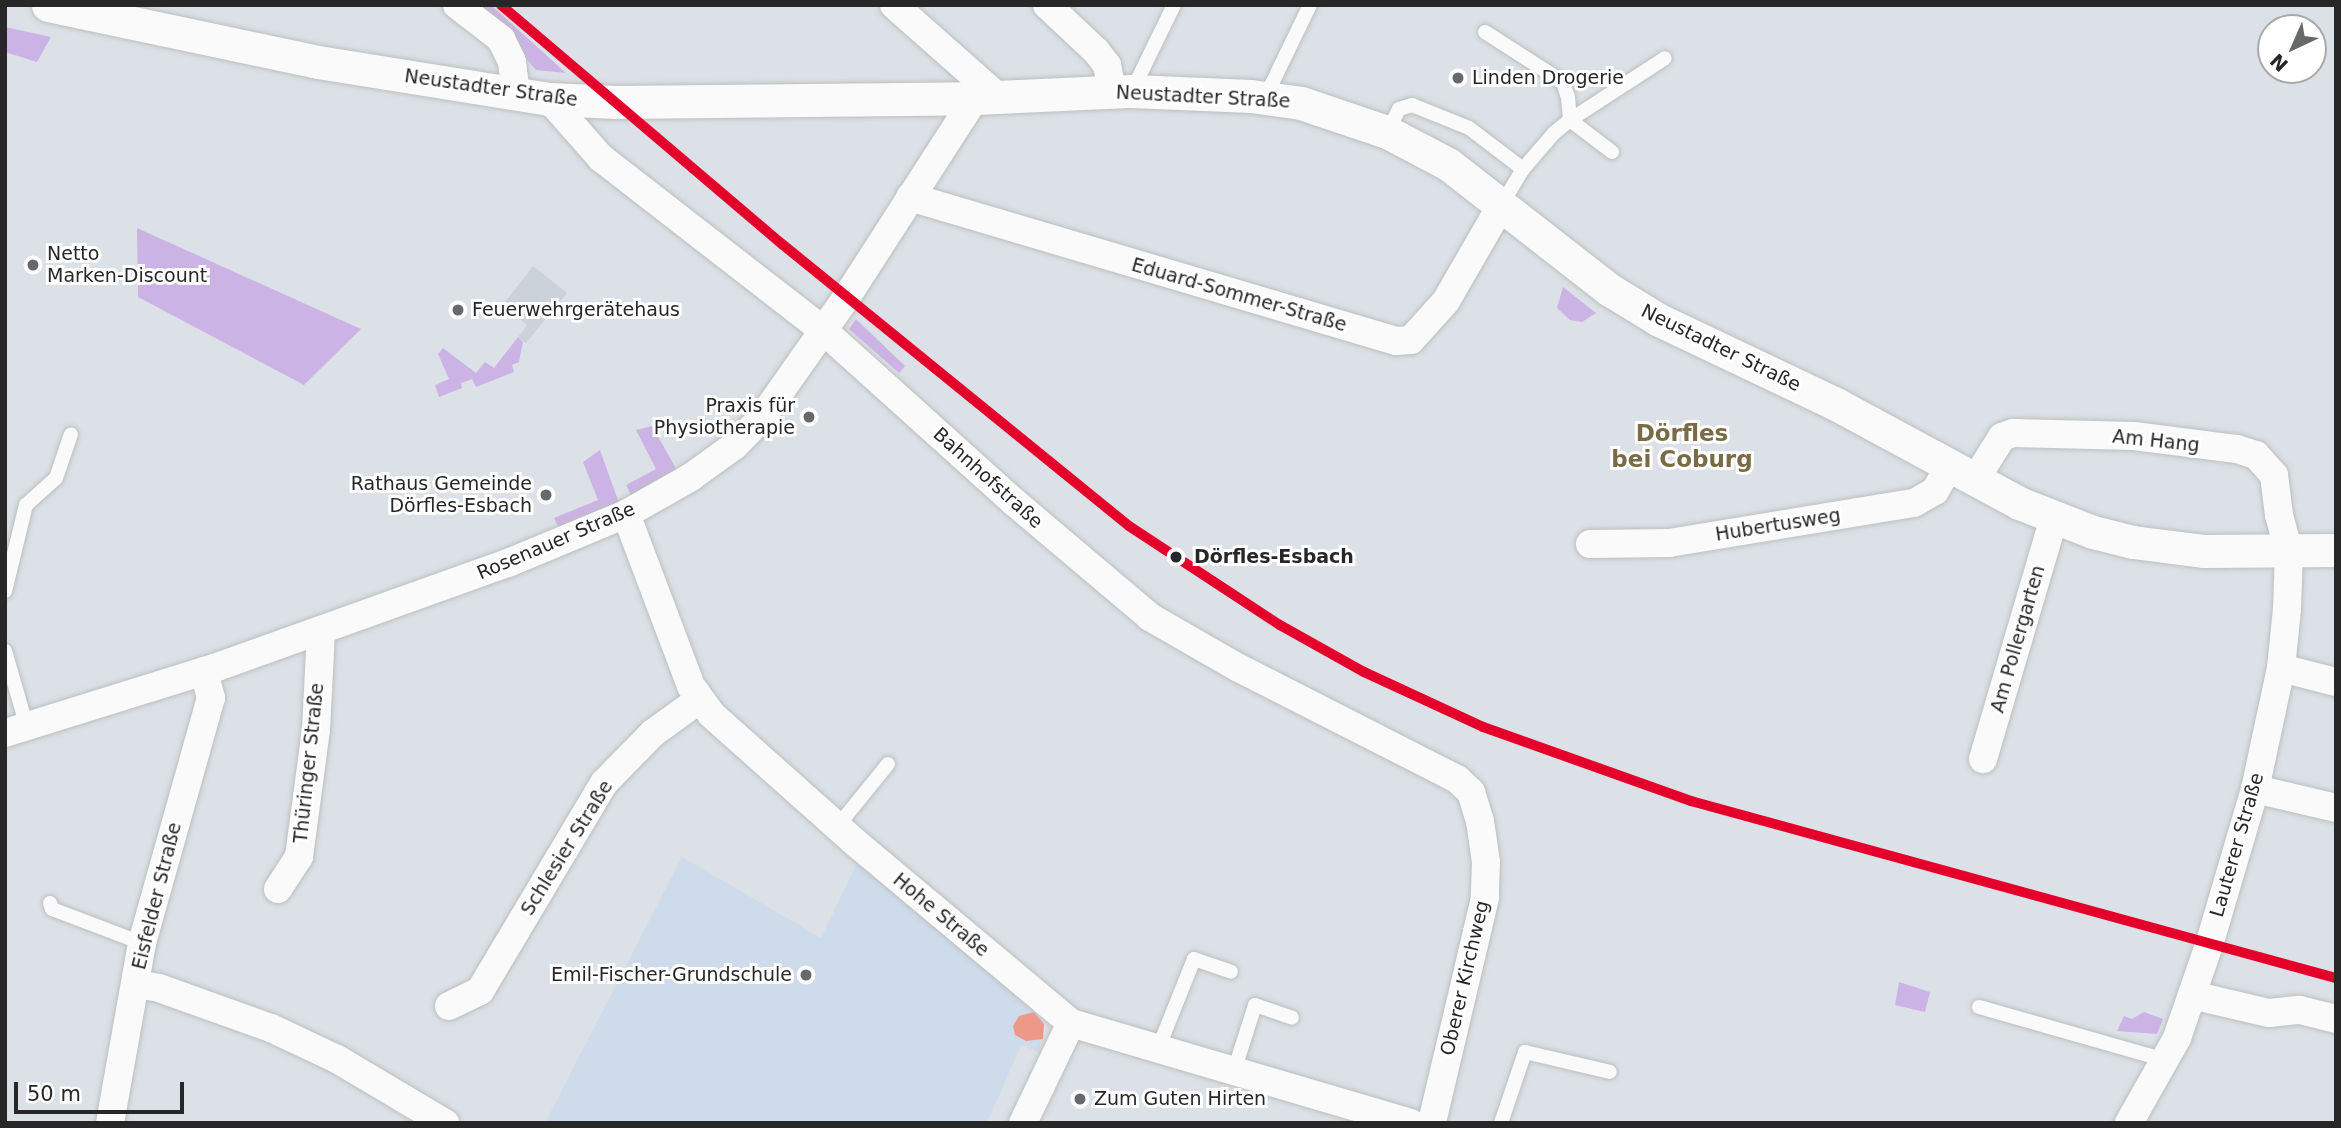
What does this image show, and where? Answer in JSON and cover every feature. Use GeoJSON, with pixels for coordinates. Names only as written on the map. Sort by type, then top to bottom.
{"type":"FeatureCollection","features":[{"type":"Feature","properties":{"kind":"street","name":"Neustadter Straße"},"geometry":{"type":"LineString","coordinates":[[48,5],[305,60],[549,99],[617,102],[986,98],[1122,91],[1265,97],[1301,103],[1387,132],[1448,164],[1576,265],[1659,320],[1836,404],[1962,474],[2054,518],[2133,542],[2204,551],[2336,550]]}},
{"type":"Feature","properties":{"kind":"street"},"geometry":{"type":"LineString","coordinates":[[457,5],[501,39],[512,62],[516,95]]}},
{"type":"Feature","properties":{"kind":"street"},"geometry":{"type":"LineString","coordinates":[[894,5],[986,98]]}},
{"type":"Feature","properties":{"kind":"street"},"geometry":{"type":"LineString","coordinates":[[1047,5],[1096,51],[1122,91]]}},
{"type":"Feature","properties":{"kind":"street","name":"Rosenauer Straße"},"geometry":{"type":"LineString","coordinates":[[16,730],[204,671],[508,563],[626,514],[691,477],[734,446],[761,419],[824,331],[873,244],[986,98]]}},
{"type":"Feature","properties":{"kind":"street","name":"Bahnhofstraße"},"geometry":{"type":"LineString","coordinates":[[549,99],[601,158],[680,223],[824,331],[1014,502],[1150,617],[1237,667],[1457,779],[1471,792]]}},
{"type":"Feature","properties":{"kind":"street","name":"Eduard-Sommer-Straße"},"geometry":{"type":"LineString","coordinates":[[910,197],[1396,341],[1411,340],[1446,301],[1502,204]]}},
{"type":"Feature","properties":{"kind":"street","name":"Am Hang"},"geometry":{"type":"LineString","coordinates":[[1962,474],[2002,437],[2013,433],[2134,436],[2237,449],[2256,455],[2274,475],[2279,515],[2289,552]]}},
{"type":"Feature","properties":{"kind":"street","name":"Hubertusweg"},"geometry":{"type":"LineString","coordinates":[[1590,544],[1669,543],[1914,503],[1962,474]]}},
{"type":"Feature","properties":{"kind":"street","name":"Hohe Straße"},"geometry":{"type":"LineString","coordinates":[[626,514],[699,700],[837,827],[1071,1023],[1411,1123]]}},
{"type":"Feature","properties":{"kind":"street","name":"Am Pollergarten"},"geometry":{"type":"LineString","coordinates":[[1983,759],[2054,518]]}},
{"type":"Feature","properties":{"kind":"street","name":"Lauterer Straße"},"geometry":{"type":"LineString","coordinates":[[2129,1123],[2165,1060],[2192,995],[2255,789],[2281,668],[2289,552]]}},
{"type":"Feature","properties":{"kind":"street","name":"Thüringer Straße"},"geometry":{"type":"LineString","coordinates":[[278,889],[299,857],[316,730],[321,631]]}},
{"type":"Feature","properties":{"kind":"street"},"geometry":{"type":"LineString","coordinates":[[2281,668],[2336,682]]}},
{"type":"Feature","properties":{"kind":"street","name":"Eisfelder Straße"},"geometry":{"type":"LineString","coordinates":[[110,1123],[142,943],[211,698],[204,671]]}},
{"type":"Feature","properties":{"kind":"street","name":"Schlesier Straße"},"geometry":{"type":"LineString","coordinates":[[449,1006],[480,991],[604,783],[653,733],[699,700]]}},
{"type":"Feature","properties":{"kind":"street"},"geometry":{"type":"LineString","coordinates":[[2255,789],[2336,808]]}},
{"type":"Feature","properties":{"kind":"street","name":"Oberer Kirchweg"},"geometry":{"type":"LineString","coordinates":[[1432,1123],[1485,898],[1480,821],[1471,792]]}},
{"type":"Feature","properties":{"kind":"street"},"geometry":{"type":"LineString","coordinates":[[135,984],[159,988],[271,1028],[337,1059],[445,1123]]}},
{"type":"Feature","properties":{"kind":"street"},"geometry":{"type":"LineString","coordinates":[[2192,995],[2269,1013],[2300,1010],[2336,1020]]}},
{"type":"Feature","properties":{"kind":"street"},"geometry":{"type":"LineString","coordinates":[[1023,1123],[1071,1023]]}},
{"type":"Feature","properties":{"kind":"lane"},"geometry":{"type":"LineString","coordinates":[[1122,91],[1174,5]]}},
{"type":"Feature","properties":{"kind":"lane"},"geometry":{"type":"LineString","coordinates":[[1265,97],[1310,5]]}},
{"type":"Feature","properties":{"kind":"lane"},"geometry":{"type":"LineString","coordinates":[[1485,32],[1563,82],[1570,120],[1612,152]]}},
{"type":"Feature","properties":{"kind":"lane"},"geometry":{"type":"LineString","coordinates":[[1502,204],[1523,169],[1554,133],[1665,58]]}},
{"type":"Feature","properties":{"kind":"lane"},"geometry":{"type":"LineString","coordinates":[[1387,132],[1399,109],[1412,105],[1469,128],[1523,169]]}},
{"type":"Feature","properties":{"kind":"lane"},"geometry":{"type":"LineString","coordinates":[[5,591],[26,505],[56,478],[71,434]]}},
{"type":"Feature","properties":{"kind":"lane"},"geometry":{"type":"LineString","coordinates":[[5,651],[16,730]]}},
{"type":"Feature","properties":{"kind":"lane"},"geometry":{"type":"LineString","coordinates":[[837,827],[888,764]]}},
{"type":"Feature","properties":{"kind":"lane"},"geometry":{"type":"LineString","coordinates":[[50,903],[52,909],[142,943]]}},
{"type":"Feature","properties":{"kind":"lane"},"geometry":{"type":"LineString","coordinates":[[1158,1049],[1194,959],[1231,972]]}},
{"type":"Feature","properties":{"kind":"lane"},"geometry":{"type":"LineString","coordinates":[[1234,1071],[1255,1005],[1292,1017]]}},
{"type":"Feature","properties":{"kind":"lane"},"geometry":{"type":"LineString","coordinates":[[1979,1007],[2165,1060]]}},
{"type":"Feature","properties":{"kind":"lane"},"geometry":{"type":"LineString","coordinates":[[1501,1123],[1525,1052],[1610,1072]]}},
{"type":"Feature","properties":{"kind":"shaded area"},"geometry":{"type":"Polygon","coordinates":[[[469,5],[491,5],[566,73],[536,70],[499,27],[469,5]]]}},
{"type":"Feature","properties":{"kind":"shaded area"},"geometry":{"type":"Polygon","coordinates":[[[5,27],[51,37],[37,62],[5,52],[5,27]]]}},
{"type":"Feature","properties":{"kind":"shaded area"},"geometry":{"type":"Polygon","coordinates":[[[137,228],[361,329],[304,385],[138,297],[137,228]]]}},
{"type":"Feature","properties":{"kind":"shaded area"},"geometry":{"type":"Polygon","coordinates":[[[533,266],[567,293],[526,343],[518,337],[527,325],[503,305],[533,266]]]}},
{"type":"Feature","properties":{"kind":"shaded area"},"geometry":{"type":"Polygon","coordinates":[[[1563,287],[1596,313],[1582,322],[1570,320],[1557,308],[1563,287]]]}},
{"type":"Feature","properties":{"kind":"shaded area"},"geometry":{"type":"Polygon","coordinates":[[[856,319],[905,366],[899,373],[849,329],[856,319]]]}},
{"type":"Feature","properties":{"kind":"shaded area"},"geometry":{"type":"Polygon","coordinates":[[[518,337],[523,342],[519,362],[512,365],[514,372],[476,387],[472,379],[461,383],[462,388],[439,397],[435,385],[449,379],[438,354],[443,348],[476,373],[485,362],[494,368],[518,337]]]}},
{"type":"Feature","properties":{"kind":"shaded area"},"geometry":{"type":"Polygon","coordinates":[[[652,426],[677,470],[633,498],[626,485],[656,469],[636,430],[652,426]]]}},
{"type":"Feature","properties":{"kind":"shaded area"},"geometry":{"type":"Polygon","coordinates":[[[600,450],[619,503],[559,528],[554,518],[598,500],[583,462],[600,450]]]}},
{"type":"Feature","properties":{"kind":"shaded area","name":"Emil-Fischer-Grundschule"},"geometry":{"type":"Polygon","coordinates":[[[682,857],[821,938],[858,861],[1034,1012],[1044,1024],[1039,1052],[1021,1045],[987,1123],[545,1123],[682,857]]]}},
{"type":"Feature","properties":{"kind":"shaded area"},"geometry":{"type":"Polygon","coordinates":[[[1899,982],[1930,992],[1925,1012],[1895,1005],[1899,982]]]}},
{"type":"Feature","properties":{"kind":"shaded area"},"geometry":{"type":"Polygon","coordinates":[[[1034,1012],[1044,1024],[1043,1039],[1026,1041],[1015,1035],[1013,1026],[1019,1016],[1034,1012]]]}},
{"type":"Feature","properties":{"kind":"shaded area"},"geometry":{"type":"Polygon","coordinates":[[[2144,1012],[2163,1019],[2157,1034],[2117,1031],[2124,1016],[2132,1019],[2144,1012]]]}},
{"type":"Feature","properties":{"kind":"transit line"},"geometry":{"type":"LineString","coordinates":[[501,5],[782,244],[1129,526],[1280,625],[1364,672],[1483,727],[1691,801],[2336,978]]}},
{"type":"Feature","properties":{"kind":"place","name":"Linden Drogerie"},"geometry":{"type":"Point","coordinates":[1458,78]}},
{"type":"Feature","properties":{"kind":"place","name":"Netto Marken-Discount"},"geometry":{"type":"Point","coordinates":[33,265]}},
{"type":"Feature","properties":{"kind":"place","name":"Feuerwehrgerätehaus"},"geometry":{"type":"Point","coordinates":[458,310]}},
{"type":"Feature","properties":{"kind":"place","name":"Praxis für Physiotherapie"},"geometry":{"type":"Point","coordinates":[809,417]}},
{"type":"Feature","properties":{"kind":"place","name":"Rathaus Gemeinde Dörfles-Esbach"},"geometry":{"type":"Point","coordinates":[546,495]}},
{"type":"Feature","properties":{"kind":"place","name":"Dörfles-Esbach"},"geometry":{"type":"Point","coordinates":[1176,557]}},
{"type":"Feature","properties":{"kind":"place","name":"Emil-Fischer-Grundschule"},"geometry":{"type":"Point","coordinates":[806,975]}},
{"type":"Feature","properties":{"kind":"place","name":"Zum Guten Hirten"},"geometry":{"type":"Point","coordinates":[1080,1099]}},
{"type":"Feature","properties":{"kind":"district","name":"Dörfles bei Coburg"},"geometry":{"type":"Point","coordinates":[1682,446]}}]}
